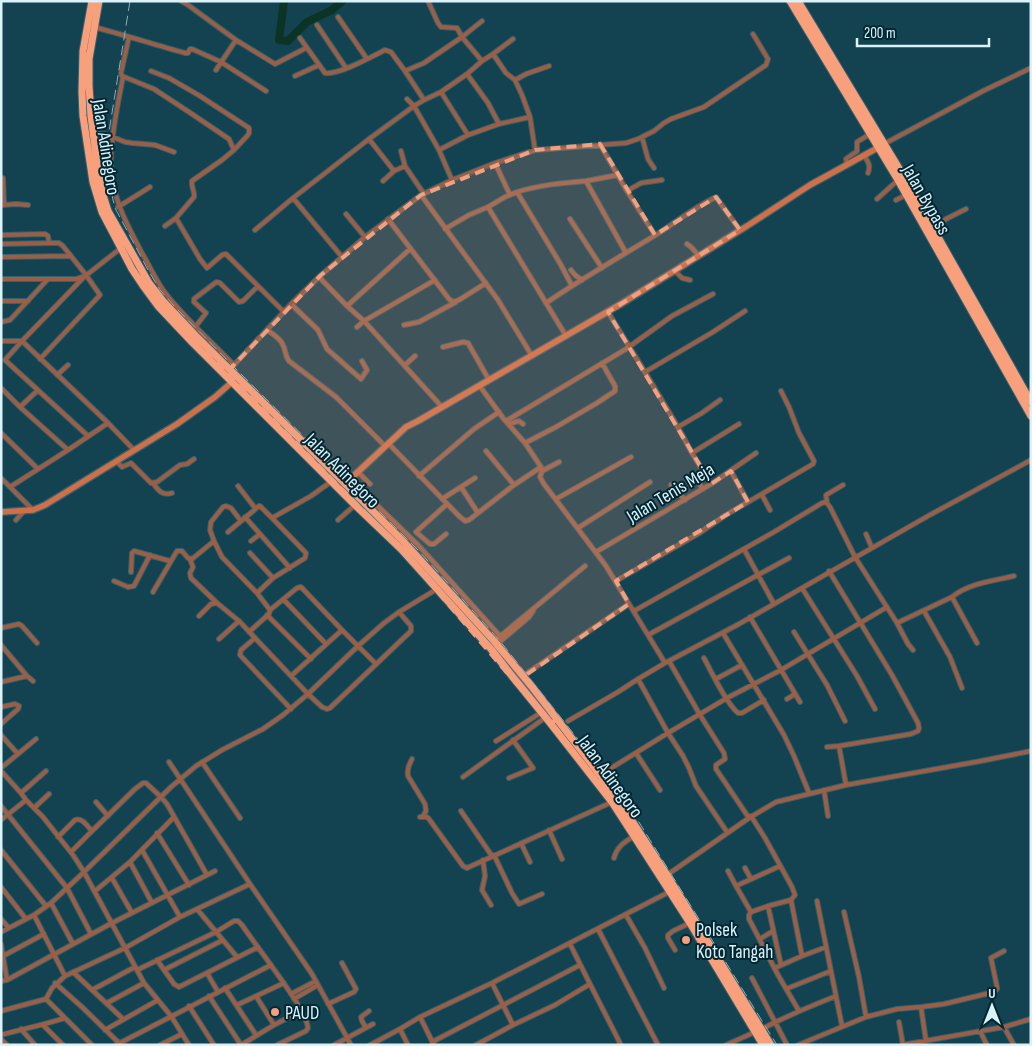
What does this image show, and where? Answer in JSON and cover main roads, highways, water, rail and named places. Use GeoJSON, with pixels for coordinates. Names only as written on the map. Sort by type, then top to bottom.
{"type":"FeatureCollection","features":[{"type":"Feature","properties":{"kind":"highway","name":"Jalan Adinegoro"},"geometry":{"type":"LineString","coordinates":[[92,1],[94,11],[84,51],[82,72],[84,116],[93,182],[102,212],[144,287],[158,306],[185,329]]}},
{"type":"Feature","properties":{"kind":"highway"},"geometry":{"type":"LineString","coordinates":[[100,1],[94,11],[88,86],[100,185],[108,211],[149,283],[193,338],[232,367],[409,548],[495,643],[522,676],[554,721],[600,775],[625,811],[667,875],[759,1031],[771,1045]]}},
{"type":"Feature","properties":{"kind":"highway","name":"Jalan Bypass"},"geometry":{"type":"LineString","coordinates":[[790,1],[870,134],[882,146],[898,180],[1015,382],[1031,402]]}},
{"type":"Feature","properties":{"kind":"highway","name":"Jalan Bypass"},"geometry":{"type":"LineString","coordinates":[[798,1],[882,146],[933,228],[1015,382],[1031,416]]}},
{"type":"Feature","properties":{"kind":"highway","name":"Jalan Adinegoro"},"geometry":{"type":"LineString","coordinates":[[193,338],[232,382],[401,549],[491,649],[544,714],[554,721]]}},
{"type":"Feature","properties":{"kind":"highway","name":"Jalan Adinegoro"},"geometry":{"type":"LineString","coordinates":[[563,732],[612,802],[759,1031]]}},
{"type":"Feature","properties":{"kind":"highway"},"geometry":{"type":"LineString","coordinates":[[759,1031],[763,1045]]}},
{"type":"Feature","properties":{"kind":"waterway"},"geometry":{"type":"LineString","coordinates":[[284,1],[279,40],[288,41],[307,22],[332,10],[342,1]]}},
{"type":"Feature","properties":{"kind":"railway"},"geometry":{"type":"LineString","coordinates":[[130,1],[107,144],[107,174],[115,208],[160,290],[233,366],[418,550],[500,641],[604,772],[637,819],[777,1045]]}},
{"type":"Feature","properties":{"kind":"place","name":"Polsek Koto Tangah"},"geometry":{"type":"Point","coordinates":[686,940]}},
{"type":"Feature","properties":{"kind":"place","name":"PAUD"},"geometry":{"type":"Point","coordinates":[275,1012]}}]}
